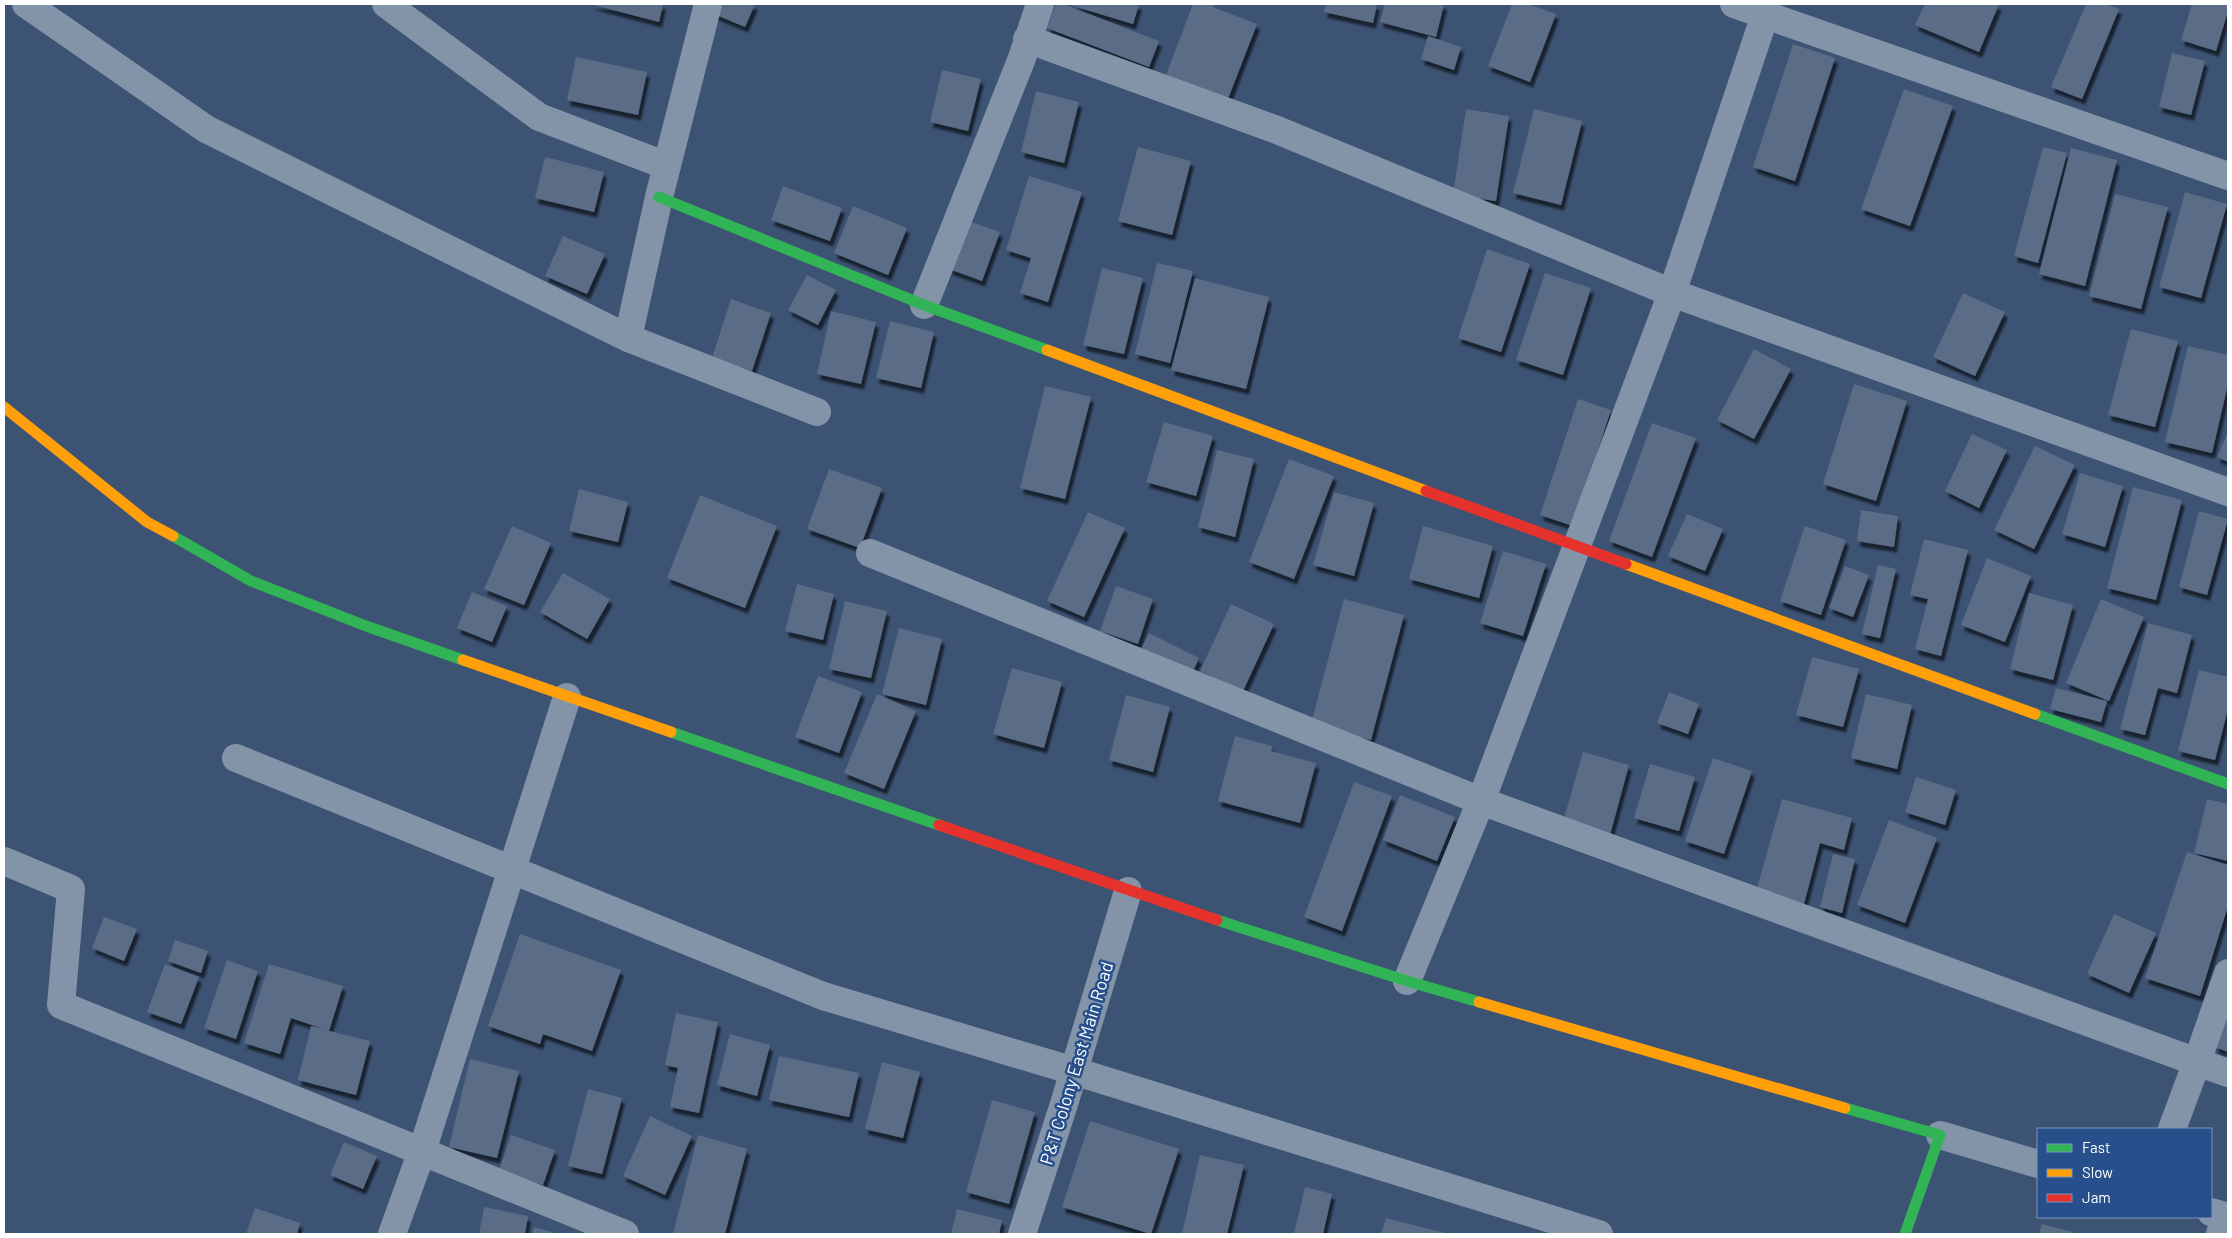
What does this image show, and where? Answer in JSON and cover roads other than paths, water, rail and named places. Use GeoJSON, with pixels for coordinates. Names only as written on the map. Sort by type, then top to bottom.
{"type":"FeatureCollection","features":[{"type":"Feature","properties":{"kind":"street"},"geometry":{"type":"LineString","coordinates":[[26,4],[206,129],[628,338],[817,412]]}},
{"type":"Feature","properties":{"kind":"street"},"geometry":{"type":"LineString","coordinates":[[386,4],[539,117],[667,166]]}},
{"type":"Feature","properties":{"kind":"street"},"geometry":{"type":"LineString","coordinates":[[628,338],[659,197],[708,4]]}},
{"type":"Feature","properties":{"kind":"street"},"geometry":{"type":"LineString","coordinates":[[924,305],[1022,58],[1040,4]]}},
{"type":"Feature","properties":{"kind":"street"},"geometry":{"type":"LineString","coordinates":[[1734,4],[2228,176]]}},
{"type":"Feature","properties":{"kind":"street"},"geometry":{"type":"LineString","coordinates":[[1407,981],[1481,801],[1672,292],[1766,15]]}},
{"type":"Feature","properties":{"kind":"street"},"geometry":{"type":"LineString","coordinates":[[1027,39],[1277,130],[1672,292],[2228,492]]}},
{"type":"Feature","properties":{"kind":"street"},"geometry":{"type":"LineString","coordinates":[[659,197],[924,305],[2228,784]]}},
{"type":"Feature","properties":{"kind":"street"},"geometry":{"type":"LineString","coordinates":[[4,407],[147,522],[251,580],[366,626],[1128,891],[1407,981],[2037,1164]]}},
{"type":"Feature","properties":{"kind":"street"},"geometry":{"type":"LineString","coordinates":[[870,553],[1481,801],[2228,1073]]}},
{"type":"Feature","properties":{"kind":"street"},"geometry":{"type":"LineString","coordinates":[[392,1234],[422,1152],[567,697]]}},
{"type":"Feature","properties":{"kind":"street"},"geometry":{"type":"LineString","coordinates":[[236,758],[823,996],[1074,1071],[1599,1234]]}},
{"type":"Feature","properties":{"kind":"street"},"geometry":{"type":"LineString","coordinates":[[4,861],[71,889],[61,1005],[625,1234]]}},
{"type":"Feature","properties":{"kind":"street","name":"P&T Colony East Main Road"},"geometry":{"type":"LineString","coordinates":[[1022,1234],[1074,1071],[1128,891]]}},
{"type":"Feature","properties":{"kind":"street"},"geometry":{"type":"LineString","coordinates":[[2172,1128],[2228,973]]}},
{"type":"Feature","properties":{"kind":"street"},"geometry":{"type":"LineString","coordinates":[[1905,1234],[1940,1135]]}}]}
